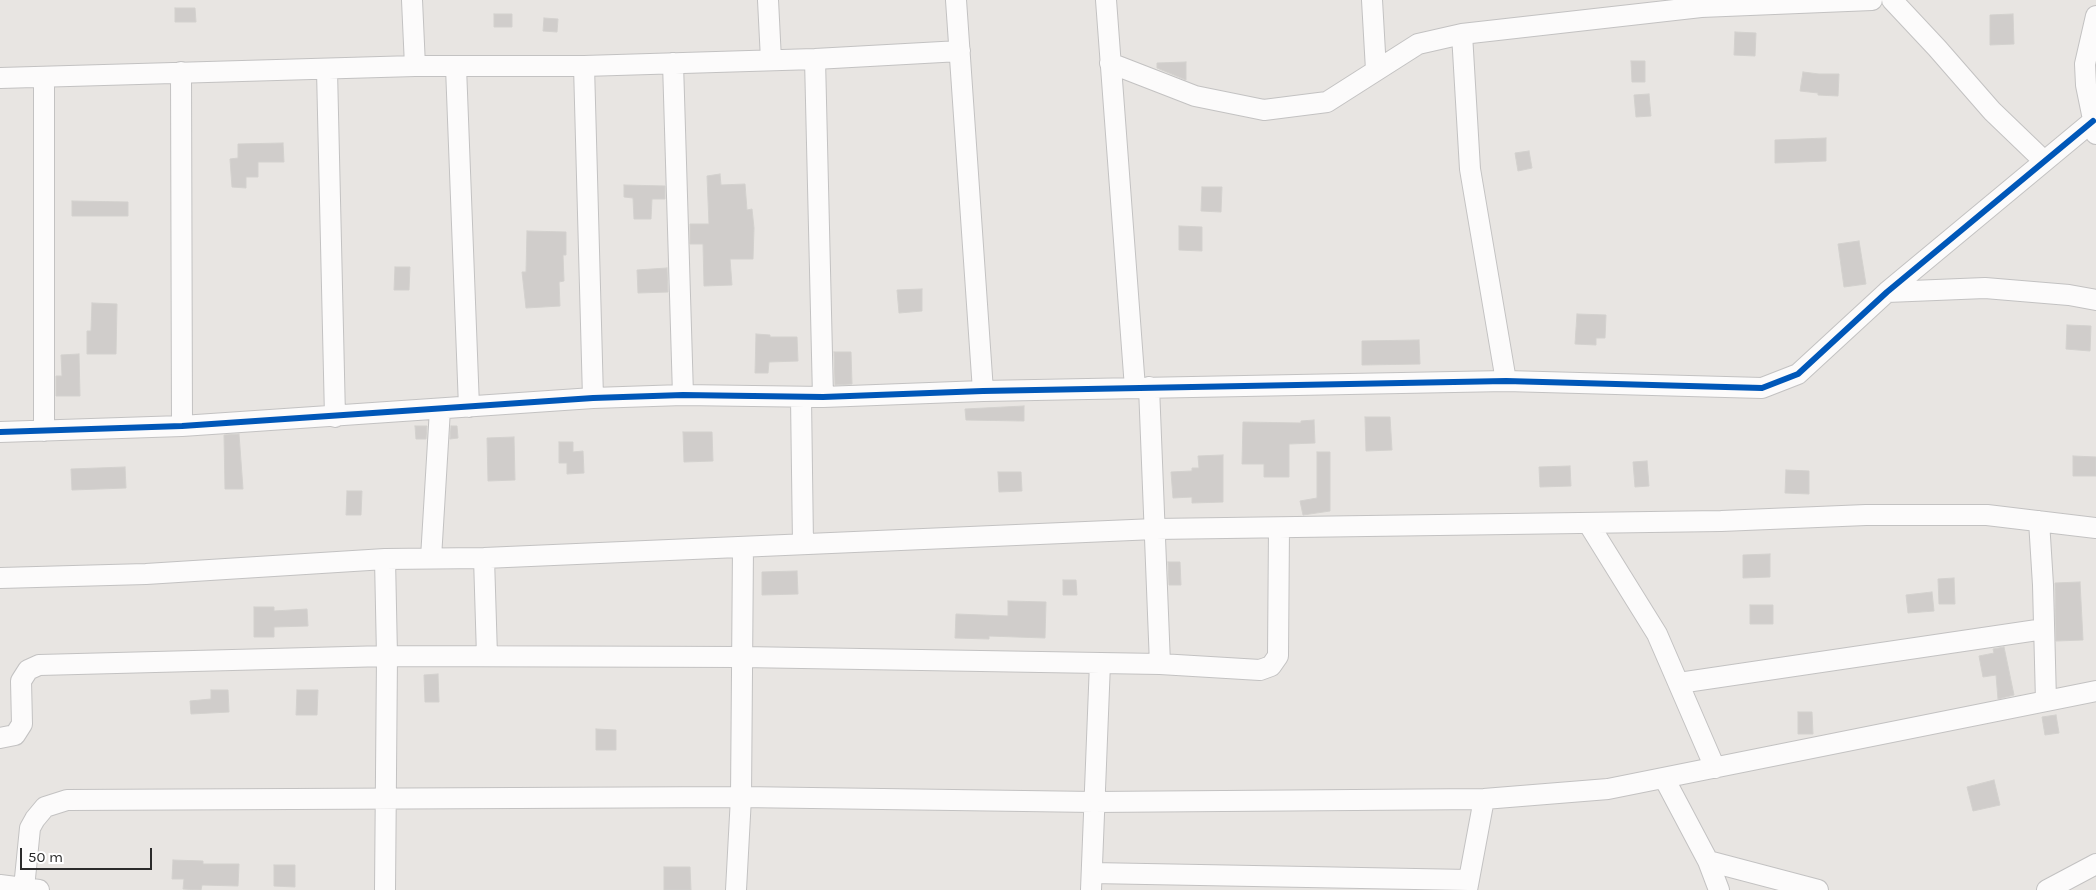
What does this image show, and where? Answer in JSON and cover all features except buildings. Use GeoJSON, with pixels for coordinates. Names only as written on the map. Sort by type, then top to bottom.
{"type":"FeatureCollection","features":[{"type":"Feature","properties":{"kind":"street"},"geometry":{"type":"LineString","coordinates":[[412,0],[415,66]]}},
{"type":"Feature","properties":{"kind":"street"},"geometry":{"type":"LineString","coordinates":[[768,0],[771,60]]}},
{"type":"Feature","properties":{"kind":"street"},"geometry":{"type":"LineString","coordinates":[[956,0],[983,390]]}},
{"type":"Feature","properties":{"kind":"street"},"geometry":{"type":"LineString","coordinates":[[1106,0],[1110,63],[1155,529],[1160,664]]}},
{"type":"Feature","properties":{"kind":"street"},"geometry":{"type":"LineString","coordinates":[[1372,0],[1376,70]]}},
{"type":"Feature","properties":{"kind":"street"},"geometry":{"type":"LineString","coordinates":[[1110,63],[1195,96],[1264,110],[1327,102],[1418,44],[1462,34],[1636,7],[1872,0]]}},
{"type":"Feature","properties":{"kind":"street"},"geometry":{"type":"LineString","coordinates":[[1892,0],[1937,48],[1992,112],[2044,161]]}},
{"type":"Feature","properties":{"kind":"street"},"geometry":{"type":"LineString","coordinates":[[0,432],[182,426],[593,398],[683,395],[801,398],[983,390],[1506,381],[1762,388],[1798,374],[1887,292],[2044,161],[2094,129],[2086,85],[2085,64],[2096,16]]}},
{"type":"Feature","properties":{"kind":"street"},"geometry":{"type":"LineString","coordinates":[[1462,34],[1470,169],[1506,381]]}},
{"type":"Feature","properties":{"kind":"street"},"geometry":{"type":"LineString","coordinates":[[0,78],[415,66],[584,66],[815,59],[960,50]]}},
{"type":"Feature","properties":{"kind":"street"},"geometry":{"type":"LineString","coordinates":[[815,59],[823,397]]}},
{"type":"Feature","properties":{"kind":"street"},"geometry":{"type":"LineString","coordinates":[[673,63],[683,395]]}},
{"type":"Feature","properties":{"kind":"street"},"geometry":{"type":"LineString","coordinates":[[584,66],[593,398]]}},
{"type":"Feature","properties":{"kind":"street"},"geometry":{"type":"LineString","coordinates":[[456,67],[470,407]]}},
{"type":"Feature","properties":{"kind":"street"},"geometry":{"type":"LineString","coordinates":[[327,70],[335,417]]}},
{"type":"Feature","properties":{"kind":"street"},"geometry":{"type":"LineString","coordinates":[[181,72],[182,426]]}},
{"type":"Feature","properties":{"kind":"street"},"geometry":{"type":"LineString","coordinates":[[44,78],[44,431]]}},
{"type":"Feature","properties":{"kind":"street"},"geometry":{"type":"LineString","coordinates":[[1887,292],[1985,288],[2069,295],[2096,300]]}},
{"type":"Feature","properties":{"kind":"street"},"geometry":{"type":"LineString","coordinates":[[801,398],[803,544]]}},
{"type":"Feature","properties":{"kind":"street"},"geometry":{"type":"LineString","coordinates":[[431,558],[440,409]]}},
{"type":"Feature","properties":{"kind":"street"},"geometry":{"type":"LineString","coordinates":[[0,578],[146,574],[385,559],[484,558],[1155,529],[1721,521],[1866,514],[1987,515],[2096,528]]}},
{"type":"Feature","properties":{"kind":"street"},"geometry":{"type":"LineString","coordinates":[[2039,521],[2046,701]]}},
{"type":"Feature","properties":{"kind":"street"},"geometry":{"type":"LineString","coordinates":[[1588,523],[1657,634],[1714,768]]}},
{"type":"Feature","properties":{"kind":"street"},"geometry":{"type":"LineString","coordinates":[[0,738],[15,735],[22,724],[21,681],[28,670],[40,665],[387,656],[742,657],[1160,664],[1260,670],[1271,666],[1278,656],[1279,528]]}},
{"type":"Feature","properties":{"kind":"street"},"geometry":{"type":"LineString","coordinates":[[736,890],[741,797],[743,547]]}},
{"type":"Feature","properties":{"kind":"street"},"geometry":{"type":"LineString","coordinates":[[484,558],[486,656]]}},
{"type":"Feature","properties":{"kind":"street"},"geometry":{"type":"LineString","coordinates":[[385,559],[387,656],[385,890]]}},
{"type":"Feature","properties":{"kind":"street"},"geometry":{"type":"LineString","coordinates":[[1679,683],[2044,628]]}},
{"type":"Feature","properties":{"kind":"street"},"geometry":{"type":"LineString","coordinates":[[1100,663],[1092,882],[1468,885],[1484,798]]}},
{"type":"Feature","properties":{"kind":"street"},"geometry":{"type":"LineString","coordinates":[[15,888],[30,828],[46,807],[67,800],[741,797],[1094,802],[1484,798],[1608,789],[2096,691]]}},
{"type":"Feature","properties":{"kind":"street"},"geometry":{"type":"LineString","coordinates":[[1664,778],[1708,861],[1718,890]]}},
{"type":"Feature","properties":{"kind":"street"},"geometry":{"type":"LineString","coordinates":[[1708,861],[1818,890]]}},
{"type":"Feature","properties":{"kind":"street"},"geometry":{"type":"LineString","coordinates":[[2047,890],[2096,864]]}},
{"type":"Feature","properties":{"kind":"cycle path"},"geometry":{"type":"LineString","coordinates":[[0,432],[182,426],[593,398],[683,395],[823,397],[983,391],[1506,381],[1762,388],[1798,374],[1887,292],[2093,121]]}}]}
